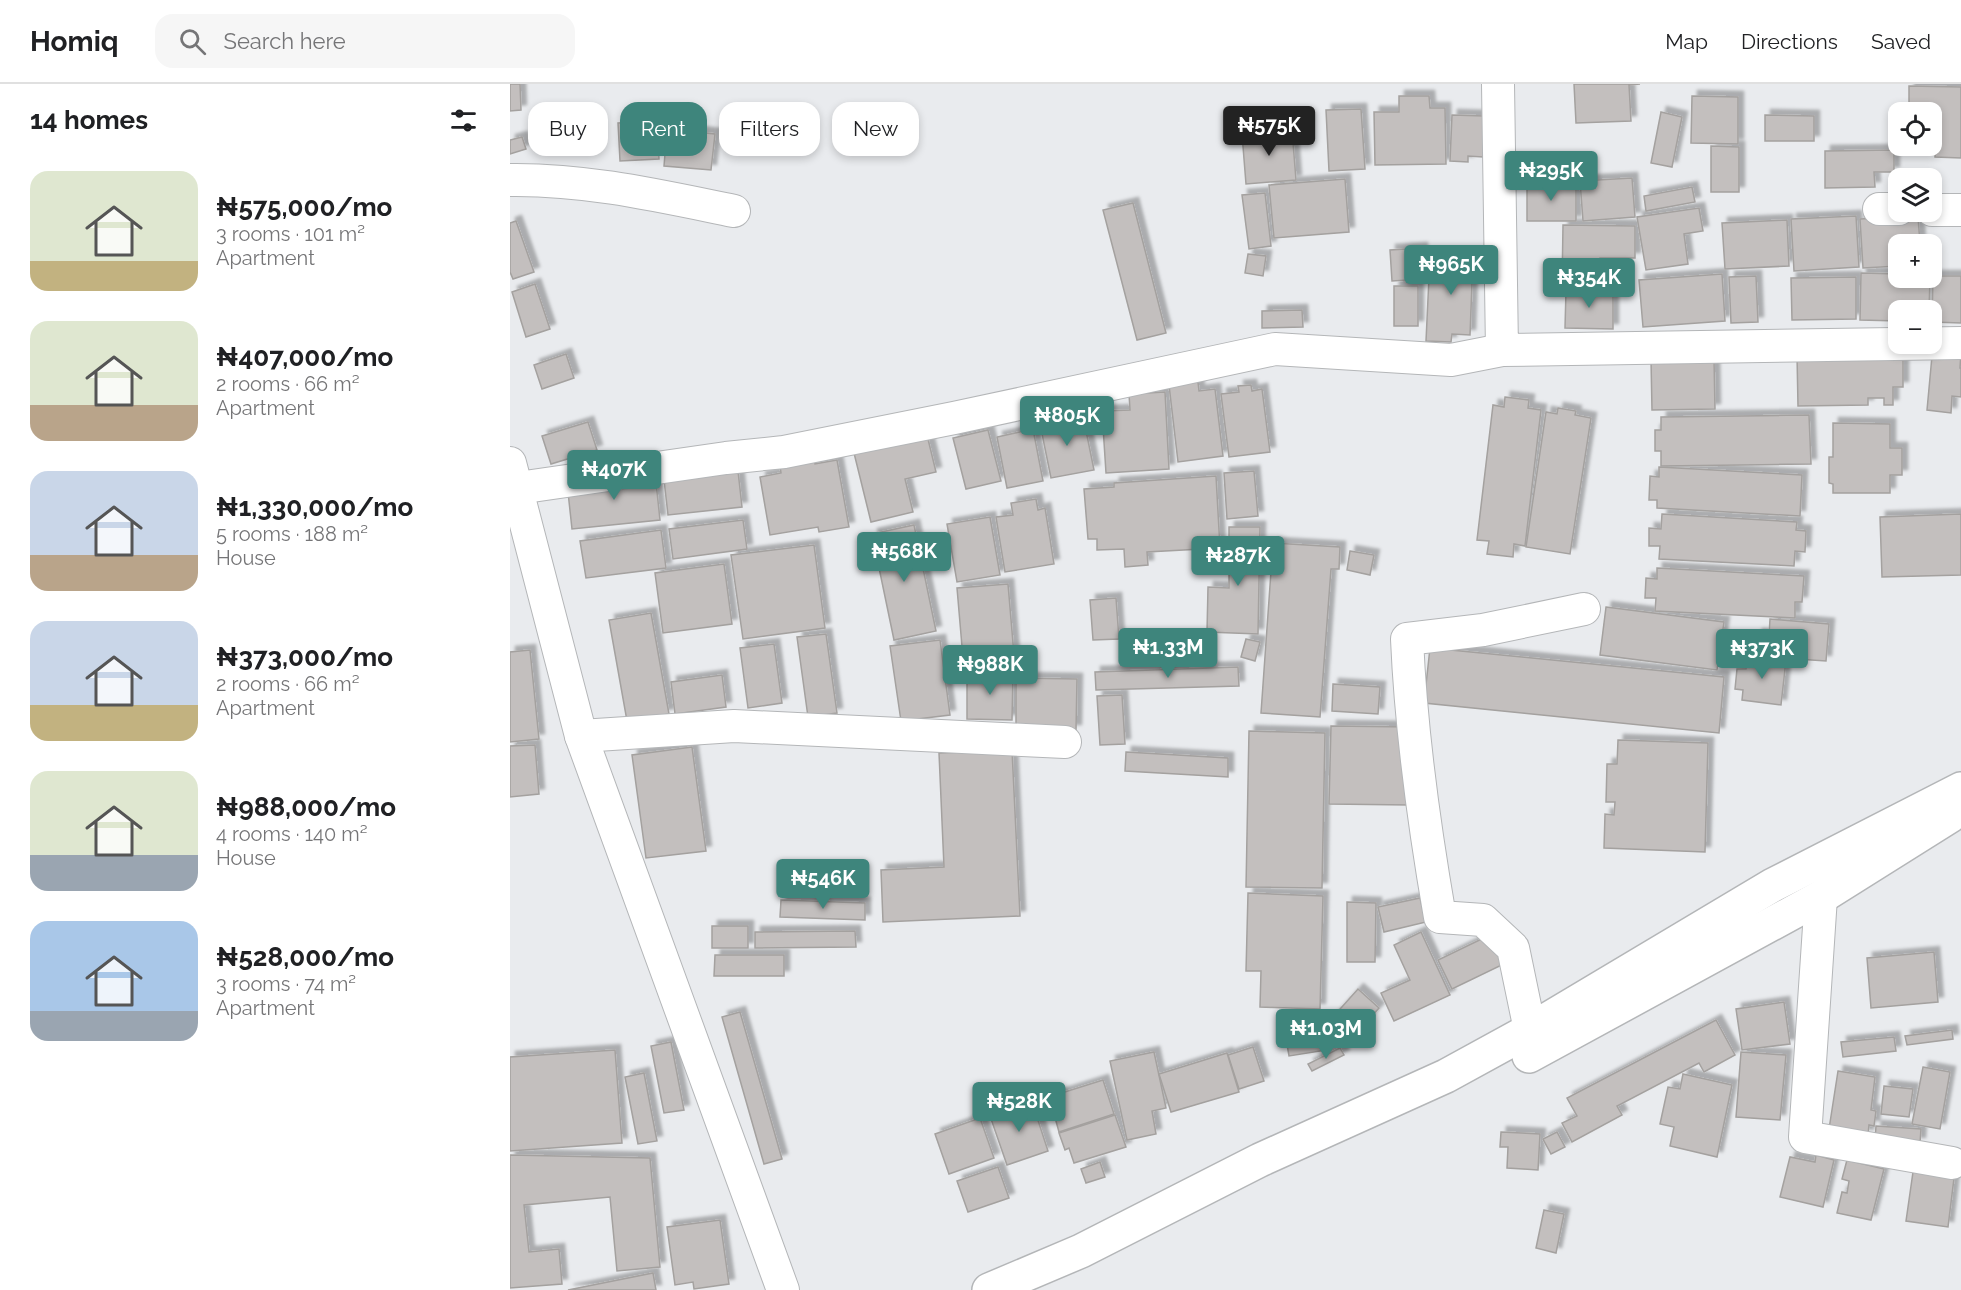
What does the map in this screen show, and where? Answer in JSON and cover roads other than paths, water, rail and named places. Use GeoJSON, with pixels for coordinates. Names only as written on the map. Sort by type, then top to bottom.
{"type":"FeatureCollection","features":[{"type":"Feature","properties":{"kind":"main road"},"geometry":{"type":"LineString","coordinates":[[989,1290],[1081,1251],[1260,1160],[1446,1076],[1530,1030],[1773,885],[1961,789]]}},
{"type":"Feature","properties":{"kind":"main road"},"geometry":{"type":"LineString","coordinates":[[1041,1290],[1107,1260],[1269,1176],[1478,1083],[1821,897],[1961,809]]}},
{"type":"Feature","properties":{"kind":"street"},"geometry":{"type":"LineString","coordinates":[[1498,84],[1502,350]]}},
{"type":"Feature","properties":{"kind":"street"},"geometry":{"type":"LineString","coordinates":[[510,180],[540,179],[621,188],[734,211]]}},
{"type":"Feature","properties":{"kind":"street"},"geometry":{"type":"LineString","coordinates":[[1942,210],[1961,210]]}},
{"type":"Feature","properties":{"kind":"street"},"geometry":{"type":"LineString","coordinates":[[783,1290],[581,736],[514,476],[784,452],[1275,349],[1451,360],[1502,350],[1961,343]]}},
{"type":"Feature","properties":{"kind":"street"},"geometry":{"type":"LineString","coordinates":[[1530,1030],[1513,948],[1483,920],[1440,917],[1425,832],[1408,674],[1407,639],[1484,630],[1584,609]]}},
{"type":"Feature","properties":{"kind":"street"},"geometry":{"type":"LineString","coordinates":[[581,736],[734,726],[1065,742]]}},
{"type":"Feature","properties":{"kind":"street"},"geometry":{"type":"LineString","coordinates":[[1821,897],[1805,1137],[1952,1163]]}}]}
